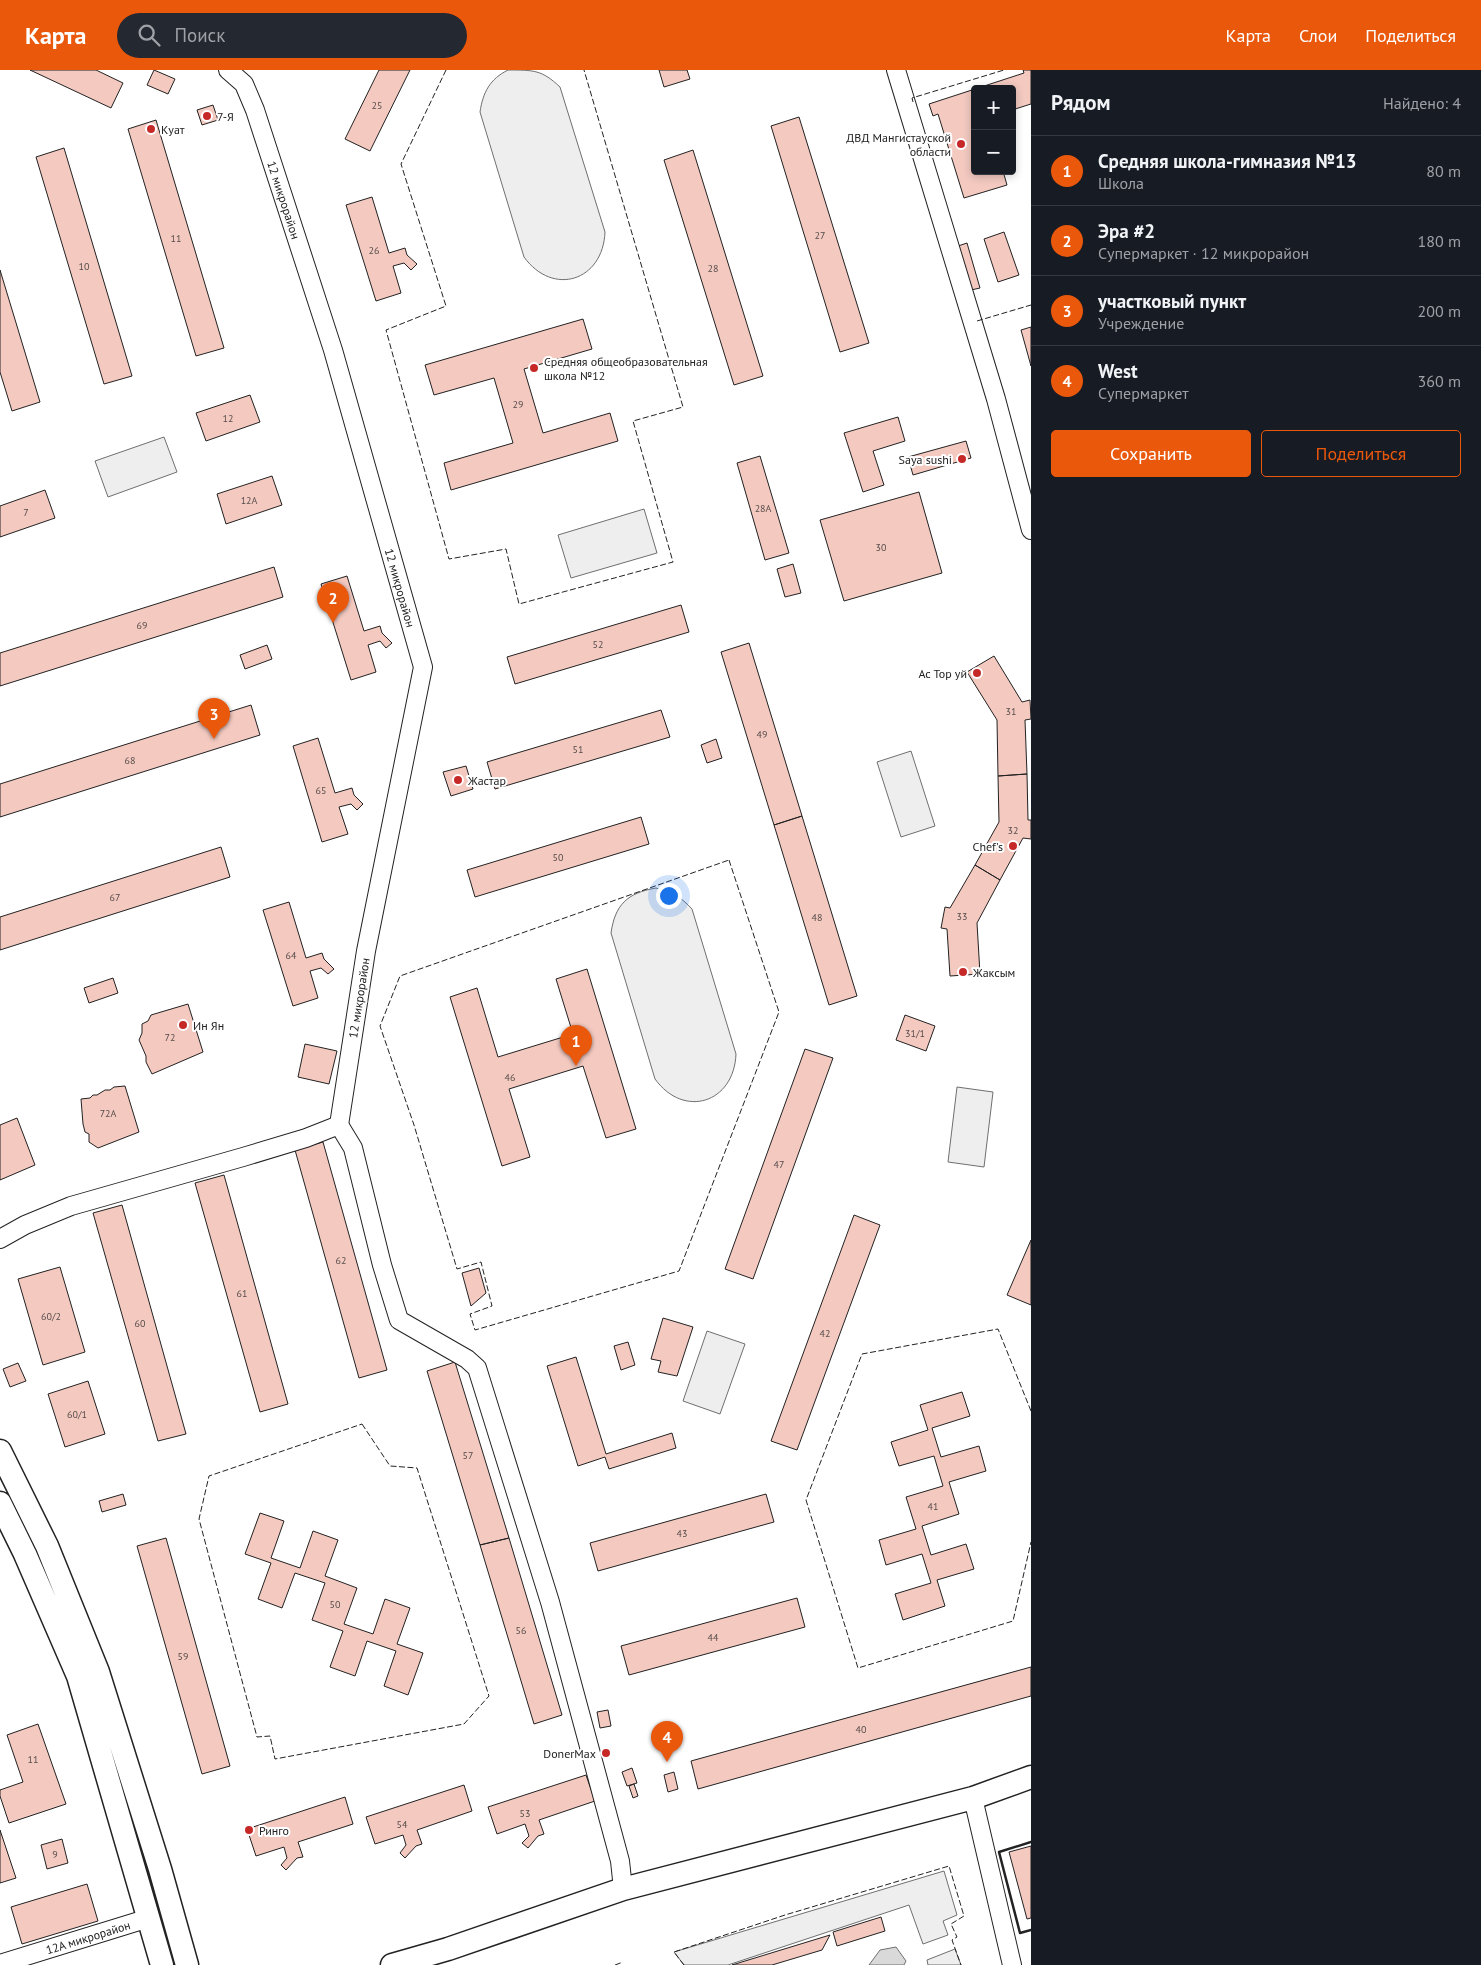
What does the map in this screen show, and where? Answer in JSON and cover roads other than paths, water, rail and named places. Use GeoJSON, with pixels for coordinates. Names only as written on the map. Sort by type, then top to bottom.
{"type":"FeatureCollection","features":[{"type":"Feature","properties":{"kind":"main road"},"geometry":{"type":"LineString","coordinates":[[0,1451],[47,1546],[98,1672],[160,1869],[187,1965]]}},
{"type":"Feature","properties":{"kind":"main road"},"geometry":{"type":"LineString","coordinates":[[0,1504],[25,1554],[78,1676],[162,1965]]}},
{"type":"Feature","properties":{"kind":"main road"},"geometry":{"type":"LineString","coordinates":[[392,1965],[448,1949],[623,1889],[972,1798],[1031,1777]]}},
{"type":"Feature","properties":{"kind":"street","name":"12 микрорайон"},"geometry":{"type":"LineString","coordinates":[[228,70],[244,84],[255,110],[333,350],[423,668],[366,951],[339,1126]]}},
{"type":"Feature","properties":{"kind":"street"},"geometry":{"type":"LineString","coordinates":[[896,70],[996,399],[1031,530]]}},
{"type":"Feature","properties":{"kind":"street"},"geometry":{"type":"LineString","coordinates":[[0,1239],[25,1225],[71,1206],[243,1157],[339,1126],[353,1148],[382,1265],[399,1320],[466,1359],[477,1368],[552,1607],[620,1861],[623,1889]]}},
{"type":"Feature","properties":{"kind":"street"},"geometry":{"type":"LineString","coordinates":[[972,1798],[1012,1965]]}},
{"type":"Feature","properties":{"kind":"street","name":"12А микрорайон"},"geometry":{"type":"LineString","coordinates":[[0,1964],[149,1918]]}},
{"type":"Feature","properties":{"kind":"place","name":"7-Я"},"geometry":{"type":"Point","coordinates":[207,116]}},
{"type":"Feature","properties":{"kind":"place","name":"Куат"},"geometry":{"type":"Point","coordinates":[151,129]}},
{"type":"Feature","properties":{"kind":"place","name":"ДВД Мангистауской области"},"geometry":{"type":"Point","coordinates":[961,144]}},
{"type":"Feature","properties":{"kind":"place","name":"Средняя общеобразовательная школа №12"},"geometry":{"type":"Point","coordinates":[534,368]}},
{"type":"Feature","properties":{"kind":"place","name":"Saya sushi"},"geometry":{"type":"Point","coordinates":[962,459]}},
{"type":"Feature","properties":{"kind":"place","name":"Эра #2"},"geometry":{"type":"Point","coordinates":[333,623]}},
{"type":"Feature","properties":{"kind":"place","name":"Ас Тор уй"},"geometry":{"type":"Point","coordinates":[977,673]}},
{"type":"Feature","properties":{"kind":"place","name":"участковый пункт"},"geometry":{"type":"Point","coordinates":[214,739]}},
{"type":"Feature","properties":{"kind":"place","name":"Жастар"},"geometry":{"type":"Point","coordinates":[458,780]}},
{"type":"Feature","properties":{"kind":"place","name":"Chef's"},"geometry":{"type":"Point","coordinates":[1013,846]}},
{"type":"Feature","properties":{"kind":"place","name":"Жаксым"},"geometry":{"type":"Point","coordinates":[963,972]}},
{"type":"Feature","properties":{"kind":"place","name":"Ин Ян"},"geometry":{"type":"Point","coordinates":[183,1025]}},
{"type":"Feature","properties":{"kind":"place","name":"Средняя школа-гимназия №13"},"geometry":{"type":"Point","coordinates":[576,1066]}},
{"type":"Feature","properties":{"kind":"place","name":"DonerMax"},"geometry":{"type":"Point","coordinates":[606,1753]}},
{"type":"Feature","properties":{"kind":"place","name":"West"},"geometry":{"type":"Point","coordinates":[667,1762]}},
{"type":"Feature","properties":{"kind":"place","name":"Ринго"},"geometry":{"type":"Point","coordinates":[249,1830]}}]}
